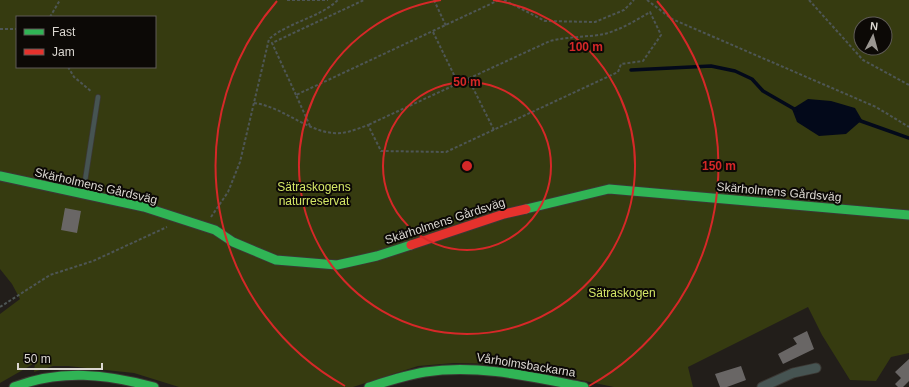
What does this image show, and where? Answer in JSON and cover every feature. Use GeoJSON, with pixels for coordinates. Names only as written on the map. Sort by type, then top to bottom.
{"type":"FeatureCollection","features":[{"type":"Feature","properties":{"kind":"street","name":"Skärholmens Gårdsväg"},"geometry":{"type":"LineString","coordinates":[[0,176],[144,207],[184,219],[204,226],[276,260],[337,265],[377,256],[504,214],[609,189],[909,215]]}},
{"type":"Feature","properties":{"kind":"street","name":"Vårholmsbackarna"},"geometry":{"type":"LineString","coordinates":[[370,387],[408,375],[453,368],[498,370],[584,387]]}},
{"type":"Feature","properties":{"kind":"street"},"geometry":{"type":"LineString","coordinates":[[762,387],[793,372],[816,368]]}},
{"type":"Feature","properties":{"kind":"street"},"geometry":{"type":"LineString","coordinates":[[14,387],[56,374],[77,374],[116,378],[154,387]]}},
{"type":"Feature","properties":{"kind":"lane"},"geometry":{"type":"LineString","coordinates":[[83,195],[98,97]]}},
{"type":"Feature","properties":{"kind":"path"},"geometry":{"type":"LineString","coordinates":[[51,16],[60,0]]}},
{"type":"Feature","properties":{"kind":"path"},"geometry":{"type":"LineString","coordinates":[[287,0],[328,0]]}},
{"type":"Feature","properties":{"kind":"path"},"geometry":{"type":"LineString","coordinates":[[204,226],[228,192],[242,156],[269,39],[280,30],[317,13],[338,0]]}},
{"type":"Feature","properties":{"kind":"path"},"geometry":{"type":"LineString","coordinates":[[310,126],[272,43],[364,0]]}},
{"type":"Feature","properties":{"kind":"path"},"geometry":{"type":"LineString","coordinates":[[434,0],[446,26]]}},
{"type":"Feature","properties":{"kind":"path"},"geometry":{"type":"LineString","coordinates":[[296,95],[499,0]]}},
{"type":"Feature","properties":{"kind":"path"},"geometry":{"type":"LineString","coordinates":[[504,0],[545,21],[595,22],[624,10],[634,0]]}},
{"type":"Feature","properties":{"kind":"path"},"geometry":{"type":"LineString","coordinates":[[647,0],[672,19],[876,107],[909,127]]}},
{"type":"Feature","properties":{"kind":"path"},"geometry":{"type":"LineString","coordinates":[[809,0],[863,60],[909,85]]}},
{"type":"Feature","properties":{"kind":"path"},"geometry":{"type":"LineString","coordinates":[[254,103],[268,105],[310,126],[331,133],[343,133],[368,125],[550,41],[573,36],[600,35],[611,32],[650,12],[661,36],[643,61],[621,64],[618,72],[446,152],[381,151],[368,125]]}},
{"type":"Feature","properties":{"kind":"path"},"geometry":{"type":"LineString","coordinates":[[0,29],[16,29]]}},
{"type":"Feature","properties":{"kind":"path"},"geometry":{"type":"LineString","coordinates":[[433,32],[458,83]]}},
{"type":"Feature","properties":{"kind":"path"},"geometry":{"type":"LineString","coordinates":[[69,68],[74,78],[98,97]]}},
{"type":"Feature","properties":{"kind":"path"},"geometry":{"type":"LineString","coordinates":[[468,78],[494,130]]}},
{"type":"Feature","properties":{"kind":"path"},"geometry":{"type":"LineString","coordinates":[[0,307],[50,275],[93,261],[184,219]]}},
{"type":"Feature","properties":{"kind":"green space","name":"Sätraskogens naturreservat"},"geometry":{"type":"Polygon","coordinates":[[[0,0],[909,0],[909,353],[891,357],[876,381],[850,380],[822,335],[808,307],[688,367],[693,387],[614,387],[502,364],[454,363],[418,366],[353,387],[179,387],[134,373],[68,366],[53,366],[34,372],[35,363],[0,383],[0,314],[20,299],[12,284],[0,269],[0,0]]]}},
{"type":"Feature","properties":{"kind":"water"},"geometry":{"type":"Polygon","coordinates":[[[808,99],[831,101],[855,108],[862,120],[846,134],[819,136],[797,122],[792,109],[808,99]]]}},
{"type":"Feature","properties":{"kind":"building"},"geometry":{"type":"Polygon","coordinates":[[[65,208],[81,211],[77,233],[61,230],[65,208]]]}},
{"type":"Feature","properties":{"kind":"building"},"geometry":{"type":"Polygon","coordinates":[[[807,331],[814,349],[783,364],[778,354],[797,344],[793,338],[807,331]]]}},
{"type":"Feature","properties":{"kind":"building"},"geometry":{"type":"Polygon","coordinates":[[[909,359],[909,381],[903,387],[898,387],[895,384],[901,378],[895,372],[909,359]]]}},
{"type":"Feature","properties":{"kind":"building"},"geometry":{"type":"Polygon","coordinates":[[[741,366],[746,380],[727,387],[720,387],[715,374],[741,366]]]}},
{"type":"Feature","properties":{"kind":"waterway"},"geometry":{"type":"LineString","coordinates":[[631,70],[711,66],[735,71],[752,79],[763,91],[796,110]]}},
{"type":"Feature","properties":{"kind":"waterway"},"geometry":{"type":"LineString","coordinates":[[858,120],[909,138]]}},
{"type":"Feature","properties":{"kind":"traffic: fast"},"geometry":{"type":"LineString","coordinates":[[0,176],[144,207],[215,230],[233,242],[276,260],[337,265],[377,256],[411,245]]}},
{"type":"Feature","properties":{"kind":"traffic: fast"},"geometry":{"type":"LineString","coordinates":[[526,209],[609,189],[909,215]]}},
{"type":"Feature","properties":{"kind":"traffic: fast"},"geometry":{"type":"LineString","coordinates":[[369,387],[418,373],[445,370],[505,373],[584,387]]}},
{"type":"Feature","properties":{"kind":"traffic: fast"},"geometry":{"type":"LineString","coordinates":[[14,387],[32,381],[49,378],[84,375],[118,379],[154,387]]}},
{"type":"Feature","properties":{"kind":"traffic: jam"},"geometry":{"type":"LineString","coordinates":[[411,245],[504,214],[526,209]]}},
{"type":"Feature","properties":{"kind":"park label","name":"Sätraskogen"},"geometry":{"type":"Point","coordinates":[622,293]}}]}
